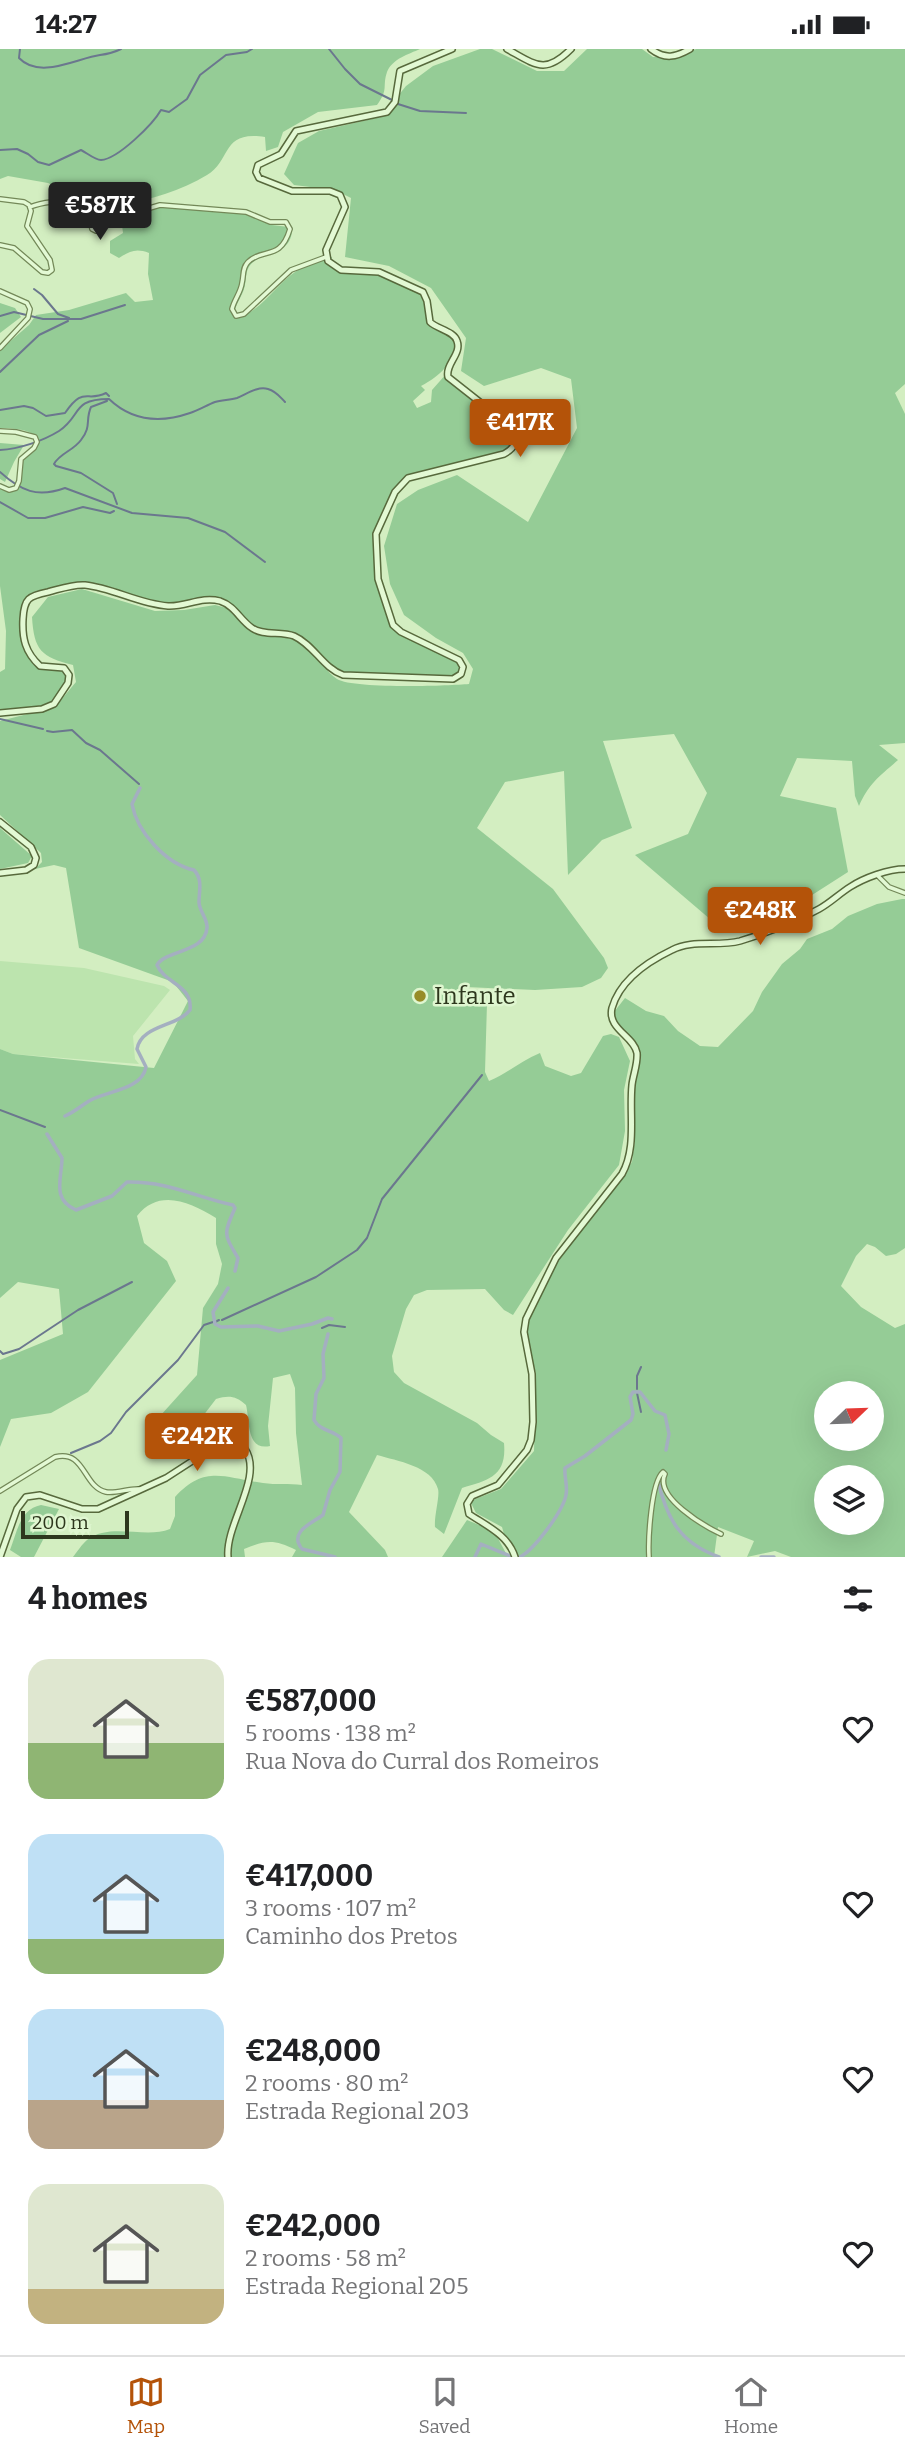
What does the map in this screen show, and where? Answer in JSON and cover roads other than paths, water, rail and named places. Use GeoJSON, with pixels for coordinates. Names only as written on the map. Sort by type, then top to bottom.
{"type":"FeatureCollection","features":[{"type":"Feature","properties":{"kind":"main road"},"geometry":{"type":"LineString","coordinates":[[0,713],[49,707],[64,691],[69,679],[67,671],[59,667],[40,666],[24,645],[24,607],[27,600],[36,595],[76,586],[94,587],[163,605],[218,601],[230,606],[256,631],[285,633],[299,639],[330,669],[344,675],[453,679],[461,674],[463,667],[460,660],[401,632],[393,625],[378,579],[376,534],[402,482],[418,475],[505,454],[513,448],[516,441],[514,429],[448,377],[447,370],[457,352],[458,342],[454,335],[430,322],[423,292],[372,270],[336,268],[326,257],[328,244],[345,207],[340,195],[330,191],[292,191],[259,178],[256,172],[257,167],[281,154],[296,131],[390,109],[395,102],[400,71],[452,49]]}},
{"type":"Feature","properties":{"kind":"main road"},"geometry":{"type":"LineString","coordinates":[[507,49],[533,63],[549,65],[557,62],[571,49]]}},
{"type":"Feature","properties":{"kind":"main road"},"geometry":{"type":"LineString","coordinates":[[651,49],[671,57],[691,49]]}},
{"type":"Feature","properties":{"kind":"main road"},"geometry":{"type":"LineString","coordinates":[[0,822],[31,847],[36,858],[34,865],[26,870],[0,873]]}},
{"type":"Feature","properties":{"kind":"main road"},"geometry":{"type":"LineString","coordinates":[[516,1557],[511,1546],[496,1531],[469,1514],[467,1504],[472,1496],[498,1485],[527,1450],[533,1422],[532,1374],[524,1332],[526,1319],[560,1253],[622,1174],[629,1160],[632,1086],[637,1053],[613,1020],[612,1012],[617,1000],[637,971],[676,947],[688,944],[724,944],[746,939],[818,910],[853,885],[905,869]]}},
{"type":"Feature","properties":{"kind":"main road"},"geometry":{"type":"LineString","coordinates":[[0,1557],[17,1509],[26,1497],[40,1495],[93,1510],[166,1478],[219,1443],[228,1442],[241,1446],[248,1454],[251,1469],[229,1540],[228,1557]]}},
{"type":"Feature","properties":{"kind":"street"},"geometry":{"type":"LineString","coordinates":[[0,199],[24,202],[30,207]]}},
{"type":"Feature","properties":{"kind":"street"},"geometry":{"type":"LineString","coordinates":[[30,207],[45,201],[72,203],[94,200],[96,204],[89,212],[92,229],[96,231],[118,216],[159,205],[246,212],[270,222],[286,222],[290,229],[284,244],[269,254],[253,258],[244,267],[242,287],[232,309],[236,316],[244,314],[291,270],[326,257]]}},
{"type":"Feature","properties":{"kind":"street"},"geometry":{"type":"LineString","coordinates":[[0,245],[14,248],[42,272],[52,271],[50,260],[27,226],[30,207]]}},
{"type":"Feature","properties":{"kind":"street"},"geometry":{"type":"LineString","coordinates":[[0,291],[27,303],[30,315],[0,348]]}},
{"type":"Feature","properties":{"kind":"street"},"geometry":{"type":"LineString","coordinates":[[0,431],[16,432],[36,440],[36,446],[20,459],[16,488],[9,490],[0,485]]}},
{"type":"Feature","properties":{"kind":"street"},"geometry":{"type":"LineString","coordinates":[[878,876],[889,887],[905,893]]}},
{"type":"Feature","properties":{"kind":"street"},"geometry":{"type":"LineString","coordinates":[[0,1491],[64,1454],[75,1460],[98,1488],[105,1492],[141,1490]]}},
{"type":"Feature","properties":{"kind":"street"},"geometry":{"type":"LineString","coordinates":[[649,1557],[652,1503],[657,1480],[663,1472],[663,1486],[677,1504],[698,1523],[721,1534]]}},
{"type":"Feature","properties":{"kind":"waterway"},"geometry":{"type":"LineString","coordinates":[[20,49],[19,58],[28,64],[48,68],[121,49]]}},
{"type":"Feature","properties":{"kind":"waterway"},"geometry":{"type":"LineString","coordinates":[[0,150],[17,149],[38,162],[49,165],[81,150],[99,160],[108,158],[134,140],[161,110],[169,112],[187,99],[200,75],[226,55],[252,49]]}},
{"type":"Feature","properties":{"kind":"waterway"},"geometry":{"type":"LineString","coordinates":[[329,49],[360,84],[392,100]]}},
{"type":"Feature","properties":{"kind":"waterway"},"geometry":{"type":"LineString","coordinates":[[398,104],[420,111],[466,113]]}},
{"type":"Feature","properties":{"kind":"waterway"},"geometry":{"type":"LineString","coordinates":[[34,289],[58,314],[69,318]]}},
{"type":"Feature","properties":{"kind":"waterway"},"geometry":{"type":"LineString","coordinates":[[0,316],[14,312],[43,319],[81,319],[125,305]]}},
{"type":"Feature","properties":{"kind":"waterway"},"geometry":{"type":"LineString","coordinates":[[0,372],[39,335],[68,321]]}},
{"type":"Feature","properties":{"kind":"waterway"},"geometry":{"type":"LineString","coordinates":[[0,450],[23,446],[53,435],[66,425],[83,405],[97,400],[109,399],[127,412],[158,419],[190,413],[215,402],[237,398],[260,389],[273,391],[285,402]]}},
{"type":"Feature","properties":{"kind":"waterway"},"geometry":{"type":"LineString","coordinates":[[0,410],[24,406],[46,416],[65,413],[81,397],[106,393],[109,396]]}},
{"type":"Feature","properties":{"kind":"waterway"},"geometry":{"type":"LineString","coordinates":[[107,401],[91,407],[84,435],[78,444],[54,464],[81,473],[113,493],[117,504]]}},
{"type":"Feature","properties":{"kind":"waterway"},"geometry":{"type":"LineString","coordinates":[[0,472],[15,484],[30,491],[46,492],[65,488],[132,513],[188,518],[225,532],[265,562]]}},
{"type":"Feature","properties":{"kind":"waterway"},"geometry":{"type":"LineString","coordinates":[[0,502],[28,518],[45,518],[83,507],[110,513],[114,511]]}},
{"type":"Feature","properties":{"kind":"waterway"},"geometry":{"type":"LineString","coordinates":[[0,719],[43,729]]}},
{"type":"Feature","properties":{"kind":"waterway"},"geometry":{"type":"LineString","coordinates":[[47,731],[72,730],[139,784]]}},
{"type":"Feature","properties":{"kind":"waterway"},"geometry":{"type":"LineString","coordinates":[[65,1116],[89,1101],[138,1081],[146,1067],[137,1049],[140,1041],[145,1035],[177,1020],[190,1010],[187,995],[166,977],[157,965],[168,956],[192,947],[205,936],[207,925],[199,905],[200,881],[194,870],[163,854],[146,836],[132,804],[140,788]]}},
{"type":"Feature","properties":{"kind":"waterway"},"geometry":{"type":"LineString","coordinates":[[222,1320],[316,1277],[357,1250],[367,1238],[382,1199],[482,1075]]}},
{"type":"Feature","properties":{"kind":"waterway"},"geometry":{"type":"LineString","coordinates":[[0,1110],[45,1127]]}},
{"type":"Feature","properties":{"kind":"waterway"},"geometry":{"type":"LineString","coordinates":[[47,1134],[62,1158],[60,1187],[63,1200],[76,1210],[112,1196],[127,1182],[155,1184],[233,1205],[235,1208],[227,1234],[238,1258],[235,1271]]}},
{"type":"Feature","properties":{"kind":"waterway"},"geometry":{"type":"LineString","coordinates":[[0,1351],[3,1354],[19,1349],[78,1310],[132,1282]]}},
{"type":"Feature","properties":{"kind":"waterway"},"geometry":{"type":"LineString","coordinates":[[228,1288],[213,1312],[215,1324],[221,1327],[258,1326],[279,1331],[332,1319]]}},
{"type":"Feature","properties":{"kind":"waterway"},"geometry":{"type":"LineString","coordinates":[[215,1322],[219,1320]]}},
{"type":"Feature","properties":{"kind":"waterway"},"geometry":{"type":"LineString","coordinates":[[71,1453],[100,1441],[111,1433],[126,1412],[178,1360],[204,1325],[213,1322]]}},
{"type":"Feature","properties":{"kind":"waterway"},"geometry":{"type":"LineString","coordinates":[[322,1328],[329,1325],[345,1327]]}},
{"type":"Feature","properties":{"kind":"waterway"},"geometry":{"type":"LineString","coordinates":[[328,1334],[323,1354],[324,1378],[316,1394],[314,1420],[341,1438],[340,1472],[330,1490],[323,1515],[303,1529],[298,1543],[302,1549],[335,1557]]}},
{"type":"Feature","properties":{"kind":"waterway"},"geometry":{"type":"LineString","coordinates":[[637,1389],[637,1376],[641,1367]]}},
{"type":"Feature","properties":{"kind":"waterway"},"geometry":{"type":"LineString","coordinates":[[520,1557],[540,1539],[560,1510],[566,1492],[565,1468],[631,1420],[633,1414],[630,1397],[633,1392],[640,1392],[655,1411],[665,1415],[669,1434],[666,1450]]}},
{"type":"Feature","properties":{"kind":"waterway"},"geometry":{"type":"LineString","coordinates":[[637,1393],[641,1412]]}},
{"type":"Feature","properties":{"kind":"waterway"},"geometry":{"type":"LineString","coordinates":[[658,1481],[666,1507],[677,1528],[694,1545],[719,1557]]}},
{"type":"Feature","properties":{"kind":"waterway"},"geometry":{"type":"LineString","coordinates":[[475,1557],[481,1544],[510,1556]]}},
{"type":"Feature","properties":{"kind":"waterway"},"geometry":{"type":"LineString","coordinates":[[761,1557],[774,1557]]}},
{"type":"Feature","properties":{"kind":"place","name":"Infante"},"geometry":{"type":"Point","coordinates":[420,996]}}]}
